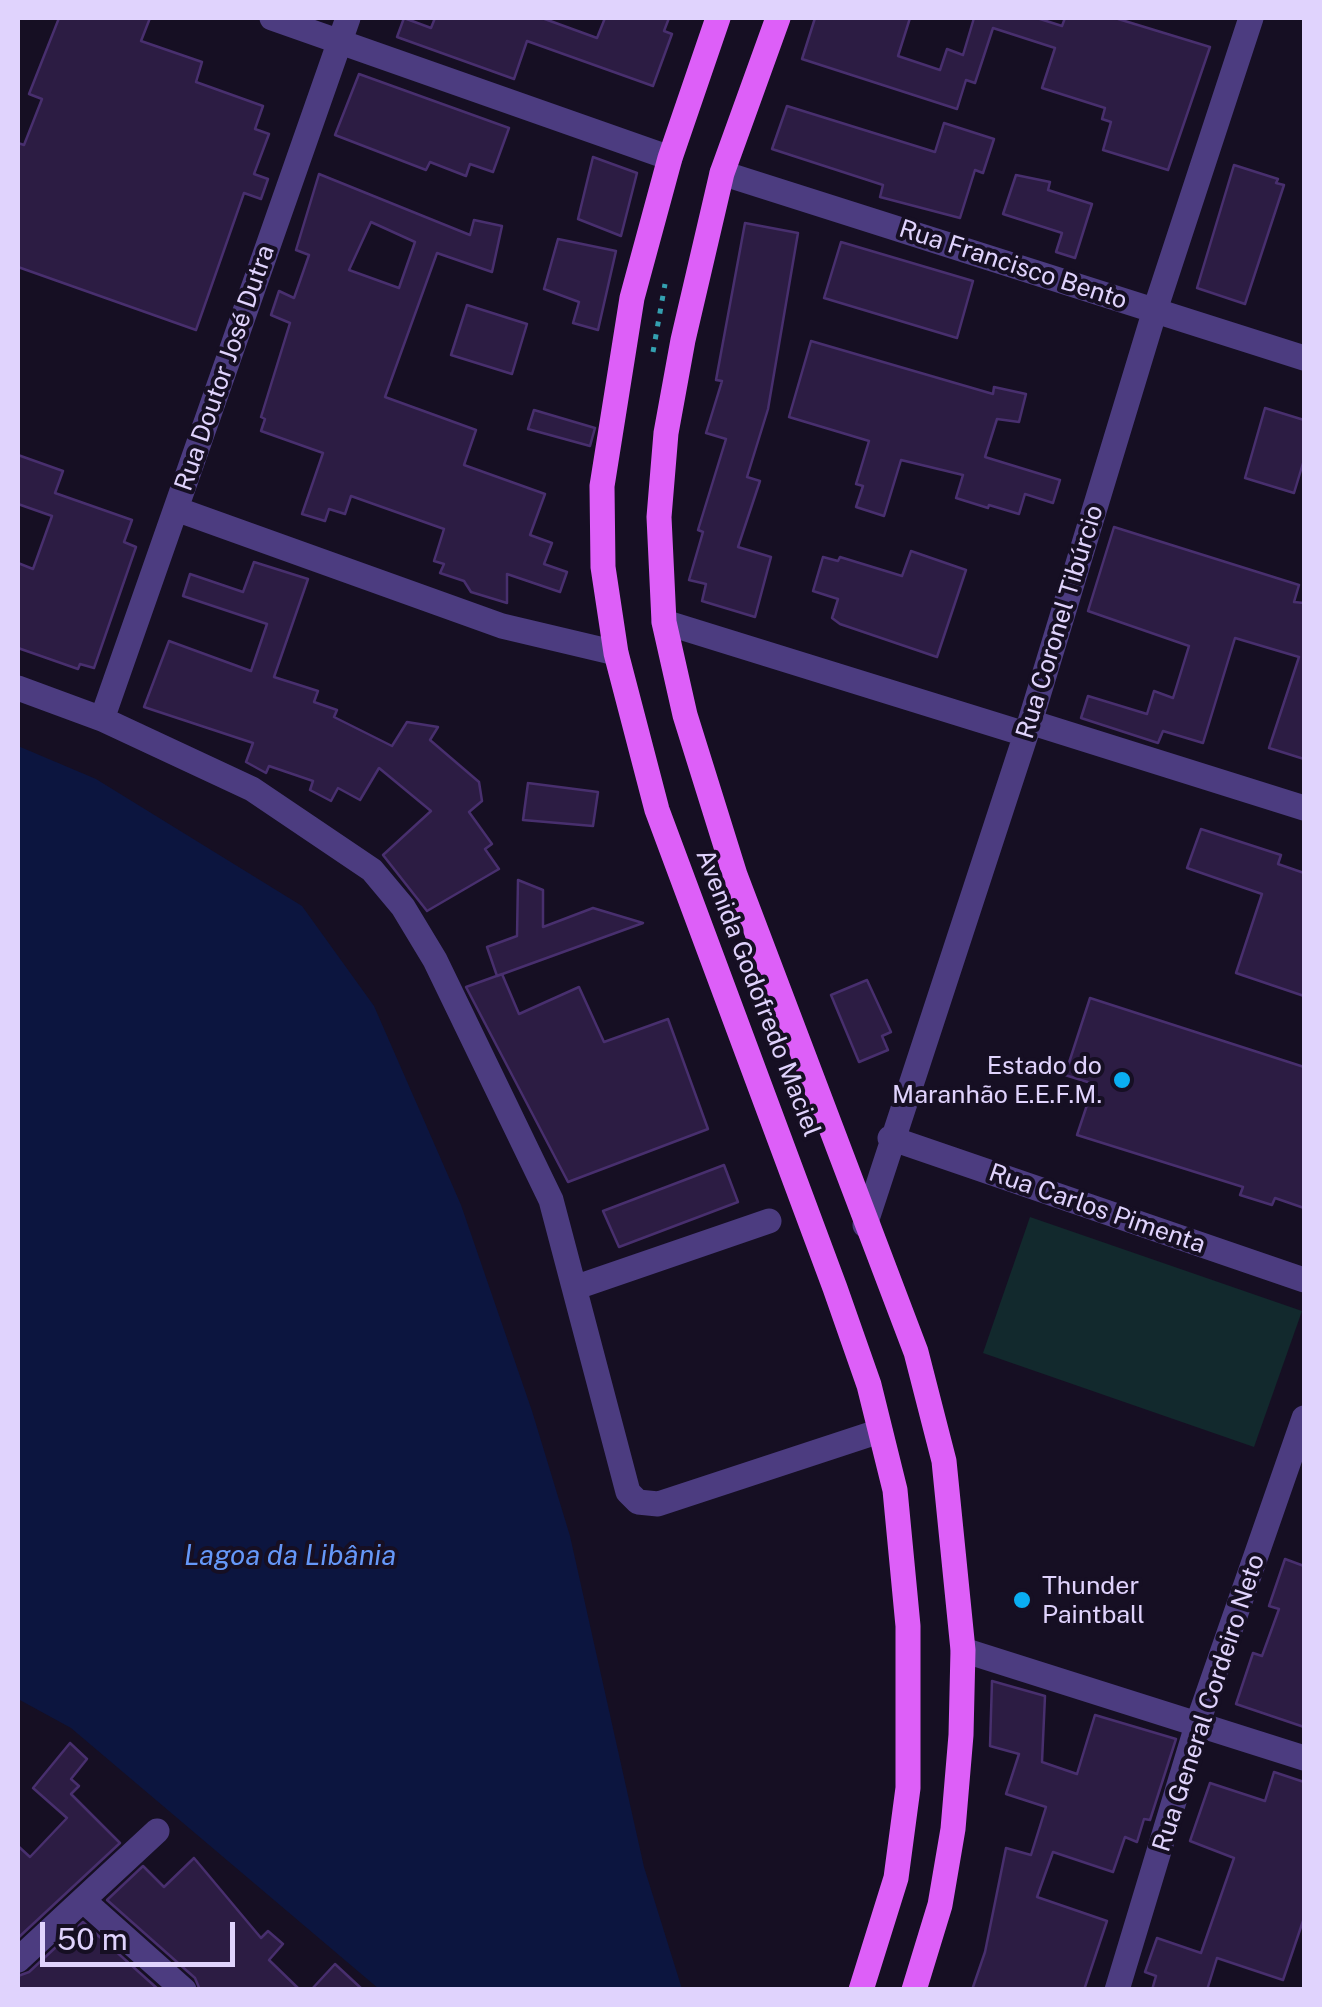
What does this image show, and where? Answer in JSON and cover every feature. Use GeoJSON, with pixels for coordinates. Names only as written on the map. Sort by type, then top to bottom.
{"type":"FeatureCollection","features":[{"type":"Feature","properties":{"kind":"main road","name":"Avenida Godofredo Maciel"},"geometry":{"type":"LineString","coordinates":[[718,18],[670,158],[632,298],[602,486],[603,567],[616,653],[656,810],[796,1177],[869,1385],[904,1553],[908,1788],[896,1878],[861,1990]]}},
{"type":"Feature","properties":{"kind":"main road","name":"Avenida Godofredo Maciel"},"geometry":{"type":"LineString","coordinates":[[778,18],[722,172],[666,433],[659,518],[664,622],[685,716],[735,875],[916,1352],[944,1461],[963,1650],[954,1829],[940,1905],[914,1990]]}},
{"type":"Feature","properties":{"kind":"street"},"geometry":{"type":"LineString","coordinates":[[272,18],[344,29],[670,158]]}},
{"type":"Feature","properties":{"kind":"street","name":"Rua Coronel Tibúrcio"},"geometry":{"type":"LineString","coordinates":[[865,1225],[890,1138],[1028,728],[1155,310],[1251,18]]}},
{"type":"Feature","properties":{"kind":"street","name":"Rua Doutor José Dutra"},"geometry":{"type":"LineString","coordinates":[[102,719],[344,29]]}},
{"type":"Feature","properties":{"kind":"street","name":"Rua Francisco Bento"},"geometry":{"type":"LineString","coordinates":[[722,172],[1304,358]]}},
{"type":"Feature","properties":{"kind":"street"},"geometry":{"type":"LineString","coordinates":[[176,509],[502,626],[616,653]]}},
{"type":"Feature","properties":{"kind":"street"},"geometry":{"type":"LineString","coordinates":[[664,622],[1304,808]]}},
{"type":"Feature","properties":{"kind":"street"},"geometry":{"type":"LineString","coordinates":[[18,688],[102,719],[252,789],[310,824],[372,870],[404,907],[435,960],[551,1200],[628,1492],[638,1502],[658,1504],[880,1431]]}},
{"type":"Feature","properties":{"kind":"street","name":"Rua Carlos Pimenta"},"geometry":{"type":"LineString","coordinates":[[890,1138],[1304,1280]]}},
{"type":"Feature","properties":{"kind":"street"},"geometry":{"type":"LineString","coordinates":[[577,1287],[768,1222]]}},
{"type":"Feature","properties":{"kind":"street","name":"Rua General Cordeiro Neto"},"geometry":{"type":"LineString","coordinates":[[1117,1990],[1198,1722],[1304,1418]]}},
{"type":"Feature","properties":{"kind":"street"},"geometry":{"type":"LineString","coordinates":[[963,1650],[1304,1758]]}},
{"type":"Feature","properties":{"kind":"street"},"geometry":{"type":"LineString","coordinates":[[18,1960],[85,1902],[157,1831]]}},
{"type":"Feature","properties":{"kind":"street"},"geometry":{"type":"LineString","coordinates":[[85,1902],[184,1990]]}},
{"type":"Feature","properties":{"kind":"green space"},"geometry":{"type":"Polygon","coordinates":[[[1030,1217],[1302,1311],[1254,1447],[983,1353],[1030,1217]]]}},
{"type":"Feature","properties":{"kind":"water","name":"Lagoa da Libânia"},"geometry":{"type":"Polygon","coordinates":[[[18,746],[96,779],[302,906],[374,1006],[461,1205],[532,1411],[570,1536],[644,1867],[682,1989],[379,1989],[71,1728],[18,1699],[18,746]]]}},
{"type":"Feature","properties":{"kind":"building"},"geometry":{"type":"Polygon","coordinates":[[[59,18],[150,18],[141,41],[202,62],[196,82],[263,106],[255,129],[269,134],[254,174],[268,179],[261,199],[244,193],[196,330],[18,267],[18,143],[24,145],[42,99],[29,94],[59,18]]]}},
{"type":"Feature","properties":{"kind":"building"},"geometry":{"type":"Polygon","coordinates":[[[404,18],[431,28],[435,18],[542,18],[597,38],[605,18],[669,18],[664,31],[672,34],[653,86],[527,41],[514,79],[397,37],[404,18]]]}},
{"type":"Feature","properties":{"kind":"building"},"geometry":{"type":"Polygon","coordinates":[[[815,18],[910,18],[898,56],[940,70],[947,49],[963,55],[974,18],[1037,18],[1062,26],[1065,18],[1115,18],[1210,47],[1168,170],[1103,150],[1111,122],[1102,119],[1105,108],[1042,88],[1055,48],[993,28],[975,83],[966,80],[957,109],[802,59],[815,18]]]}},
{"type":"Feature","properties":{"kind":"building"},"geometry":{"type":"Polygon","coordinates":[[[359,74],[509,128],[493,172],[470,164],[466,176],[430,162],[426,170],[335,135],[359,74]]]}},
{"type":"Feature","properties":{"kind":"building"},"geometry":{"type":"Polygon","coordinates":[[[787,106],[935,152],[944,123],[994,139],[983,173],[975,170],[960,218],[880,197],[883,185],[772,149],[787,106]]]}},
{"type":"Feature","properties":{"kind":"building"},"geometry":{"type":"Polygon","coordinates":[[[593,157],[637,173],[621,236],[578,219],[593,157]]]}},
{"type":"Feature","properties":{"kind":"building"},"geometry":{"type":"Polygon","coordinates":[[[1234,165],[1278,179],[1276,183],[1284,185],[1245,304],[1197,288],[1234,165]]]}},
{"type":"Feature","properties":{"kind":"building"},"geometry":{"type":"Polygon","coordinates":[[[319,174],[470,235],[474,220],[502,226],[492,272],[437,253],[385,397],[476,430],[464,465],[545,494],[530,535],[552,543],[544,564],[567,572],[560,592],[507,574],[507,603],[471,592],[464,581],[440,573],[444,564],[434,561],[444,529],[351,496],[345,514],[329,509],[325,521],[302,514],[323,453],[261,431],[265,419],[261,417],[290,323],[271,315],[279,291],[294,298],[309,255],[296,250],[319,174]],[[371,222],[349,270],[399,288],[415,242],[371,222]]]}},
{"type":"Feature","properties":{"kind":"building"},"geometry":{"type":"Polygon","coordinates":[[[1016,175],[1050,182],[1048,190],[1092,204],[1075,258],[1056,252],[1062,233],[1003,214],[1016,175]]]}},
{"type":"Feature","properties":{"kind":"building"},"geometry":{"type":"Polygon","coordinates":[[[745,223],[798,233],[768,409],[747,477],[760,481],[738,547],[771,557],[755,617],[702,601],[706,584],[689,580],[703,532],[698,530],[726,439],[706,433],[722,381],[716,380],[745,223]]]}},
{"type":"Feature","properties":{"kind":"building"},"geometry":{"type":"Polygon","coordinates":[[[558,239],[616,251],[598,330],[573,323],[579,302],[544,289],[558,239]]]}},
{"type":"Feature","properties":{"kind":"building"},"geometry":{"type":"Polygon","coordinates":[[[841,242],[973,281],[957,338],[824,298],[841,242]]]}},
{"type":"Feature","properties":{"kind":"building"},"geometry":{"type":"Polygon","coordinates":[[[467,305],[527,324],[512,374],[451,355],[467,305]]]}},
{"type":"Feature","properties":{"kind":"building"},"geometry":{"type":"Polygon","coordinates":[[[811,341],[993,394],[994,387],[1026,394],[1019,422],[997,419],[985,457],[1060,480],[1053,503],[1025,494],[1019,514],[989,505],[988,508],[956,498],[963,475],[901,460],[884,516],[856,507],[863,486],[856,484],[869,441],[789,417],[811,341]]]}},
{"type":"Feature","properties":{"kind":"building"},"geometry":{"type":"Polygon","coordinates":[[[1265,408],[1304,420],[1304,460],[1294,493],[1245,478],[1265,408]]]}},
{"type":"Feature","properties":{"kind":"building"},"geometry":{"type":"Polygon","coordinates":[[[534,410],[595,428],[590,446],[528,429],[534,410]]]}},
{"type":"Feature","properties":{"kind":"building"},"geometry":{"type":"Polygon","coordinates":[[[18,455],[63,471],[55,493],[132,520],[124,542],[136,547],[94,668],[80,664],[78,669],[18,648],[18,563],[33,569],[52,516],[18,504],[18,455]]]}},
{"type":"Feature","properties":{"kind":"building"},"geometry":{"type":"Polygon","coordinates":[[[1114,527],[1299,585],[1294,602],[1304,603],[1304,759],[1269,748],[1299,657],[1235,638],[1203,743],[1163,731],[1158,743],[1081,718],[1088,696],[1147,714],[1154,691],[1173,698],[1189,646],[1088,611],[1114,527]]]}},
{"type":"Feature","properties":{"kind":"building"},"geometry":{"type":"Polygon","coordinates":[[[911,551],[966,570],[937,657],[840,624],[832,618],[838,599],[813,591],[823,557],[838,561],[840,557],[902,576],[911,551]]]}},
{"type":"Feature","properties":{"kind":"building"},"geometry":{"type":"Polygon","coordinates":[[[254,562],[308,579],[274,677],[318,691],[314,702],[337,710],[334,717],[392,746],[407,722],[438,727],[430,740],[479,782],[482,801],[469,812],[492,844],[485,849],[499,869],[427,911],[383,855],[431,811],[379,768],[360,800],[338,788],[331,801],[310,790],[313,781],[269,766],[266,773],[246,762],[253,743],[144,707],[169,641],[251,671],[267,624],[183,596],[190,574],[243,592],[254,562]]]}},
{"type":"Feature","properties":{"kind":"building"},"geometry":{"type":"Polygon","coordinates":[[[528,783],[598,792],[593,826],[523,820],[528,783]]]}},
{"type":"Feature","properties":{"kind":"building"},"geometry":{"type":"Polygon","coordinates":[[[1201,829],[1281,855],[1278,864],[1304,873],[1304,996],[1236,973],[1262,894],[1187,868],[1201,829]]]}},
{"type":"Feature","properties":{"kind":"building"},"geometry":{"type":"Polygon","coordinates":[[[518,880],[543,890],[543,927],[593,908],[643,923],[497,976],[487,947],[517,936],[518,880]]]}},
{"type":"Feature","properties":{"kind":"building"},"geometry":{"type":"Polygon","coordinates":[[[502,974],[519,1014],[579,987],[604,1042],[668,1019],[708,1129],[568,1182],[466,987],[502,974]]]}},
{"type":"Feature","properties":{"kind":"building"},"geometry":{"type":"Polygon","coordinates":[[[867,980],[891,1032],[882,1036],[888,1050],[859,1062],[831,995],[867,980]]]}},
{"type":"Feature","properties":{"kind":"building"},"geometry":{"type":"Polygon","coordinates":[[[1090,998],[1304,1067],[1304,1208],[1275,1198],[1272,1205],[1240,1195],[1243,1187],[1077,1135],[1094,1084],[1065,1075],[1090,998]]]}},
{"type":"Feature","properties":{"kind":"building"},"geometry":{"type":"Polygon","coordinates":[[[724,1165],[738,1202],[619,1247],[603,1211],[724,1165]]]}},
{"type":"Feature","properties":{"kind":"building"},"geometry":{"type":"Polygon","coordinates":[[[1285,1559],[1304,1566],[1304,1727],[1236,1704],[1253,1653],[1262,1656],[1279,1609],[1269,1606],[1285,1559]]]}},
{"type":"Feature","properties":{"kind":"building"},"geometry":{"type":"Polygon","coordinates":[[[992,1681],[1045,1696],[1042,1762],[1077,1774],[1095,1715],[1176,1739],[1150,1820],[1144,1819],[1137,1842],[1125,1837],[1113,1872],[1053,1852],[1037,1897],[1107,1921],[1084,1990],[972,1990],[985,1952],[1006,1848],[1031,1855],[1046,1807],[1006,1794],[1019,1754],[990,1746],[992,1681]]]}},
{"type":"Feature","properties":{"kind":"building"},"geometry":{"type":"Polygon","coordinates":[[[70,1743],[87,1759],[71,1779],[79,1786],[71,1794],[120,1843],[18,1938],[18,1846],[30,1857],[67,1818],[33,1788],[70,1743]]]}},
{"type":"Feature","properties":{"kind":"building"},"geometry":{"type":"Polygon","coordinates":[[[1274,1772],[1304,1782],[1304,1918],[1283,1980],[1217,1958],[1207,1990],[1152,1990],[1156,1976],[1145,1972],[1157,1938],[1201,1953],[1234,1858],[1190,1841],[1210,1783],[1265,1801],[1274,1772]]]}},
{"type":"Feature","properties":{"kind":"building"},"geometry":{"type":"Polygon","coordinates":[[[194,1858],[261,1938],[268,1931],[283,1944],[269,1960],[300,1990],[200,1990],[195,1978],[107,1900],[143,1866],[164,1887],[194,1858]]]}},
{"type":"Feature","properties":{"kind":"building"},"geometry":{"type":"Polygon","coordinates":[[[83,1922],[159,1990],[18,1990],[18,1976],[29,1972],[83,1922]]]}},
{"type":"Feature","properties":{"kind":"building"},"geometry":{"type":"Polygon","coordinates":[[[335,1964],[363,1990],[311,1990],[335,1964]]]}},
{"type":"Feature","properties":{"kind":"place","name":"Estado do Maranhão E.E.F.M."},"geometry":{"type":"Point","coordinates":[1122,1080]}},
{"type":"Feature","properties":{"kind":"place","name":"Thunder Paintball"},"geometry":{"type":"Point","coordinates":[1022,1600]}}]}
